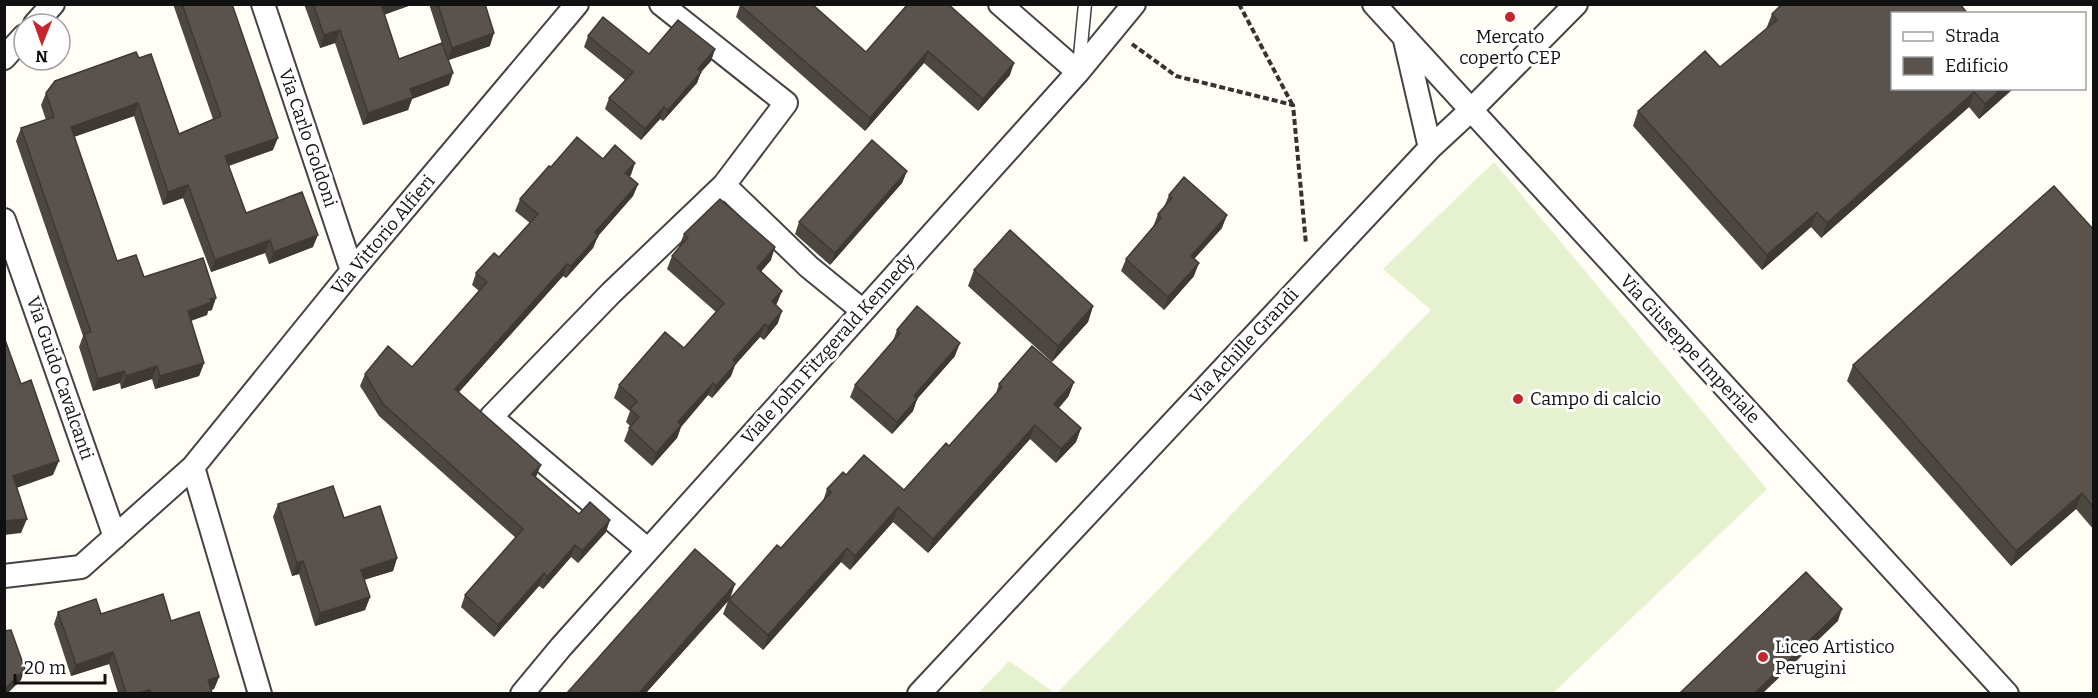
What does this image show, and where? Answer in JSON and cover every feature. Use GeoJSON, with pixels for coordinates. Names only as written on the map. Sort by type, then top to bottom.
{"type":"FeatureCollection","features":[{"type":"Feature","properties":{"kind":"street","name":"Via Carlo Goldoni"},"geometry":{"type":"LineString","coordinates":[[263,4],[352,272]]}},
{"type":"Feature","properties":{"kind":"street","name":"Via Vittorio Alfieri"},"geometry":{"type":"LineString","coordinates":[[4,576],[81,567],[193,467],[352,272],[577,4]]}},
{"type":"Feature","properties":{"kind":"street"},"geometry":{"type":"LineString","coordinates":[[648,550],[491,417],[611,294],[724,185],[786,103],[661,4]]}},
{"type":"Feature","properties":{"kind":"street"},"geometry":{"type":"LineString","coordinates":[[1000,4],[1078,72]]}},
{"type":"Feature","properties":{"kind":"street","name":"Viale John Fitzgerald Kennedy"},"geometry":{"type":"LineString","coordinates":[[522,693],[1078,72],[1134,4]]}},
{"type":"Feature","properties":{"kind":"street","name":"Via Giuseppe Imperiale"},"geometry":{"type":"LineString","coordinates":[[1374,4],[2007,693]]}},
{"type":"Feature","properties":{"kind":"street","name":"Via Achille Grandi"},"geometry":{"type":"LineString","coordinates":[[919,693],[1430,148],[1576,4]]}},
{"type":"Feature","properties":{"kind":"street"},"geometry":{"type":"LineString","coordinates":[[1405,39],[1430,148]]}},
{"type":"Feature","properties":{"kind":"street"},"geometry":{"type":"LineString","coordinates":[[724,185],[809,267],[863,311]]}},
{"type":"Feature","properties":{"kind":"street","name":"Via Guido Cavalcanti"},"geometry":{"type":"LineString","coordinates":[[4,220],[115,537]]}},
{"type":"Feature","properties":{"kind":"street"},"geometry":{"type":"LineString","coordinates":[[193,467],[260,693]]}},
{"type":"Feature","properties":{"kind":"lane"},"geometry":{"type":"LineString","coordinates":[[1078,72],[1085,4]]}},
{"type":"Feature","properties":{"kind":"path"},"geometry":{"type":"LineString","coordinates":[[1239,4],[1293,105],[1309,277]]}},
{"type":"Feature","properties":{"kind":"path"},"geometry":{"type":"LineString","coordinates":[[1113,30],[1176,76],[1293,105]]}},
{"type":"Feature","properties":{"kind":"green space","name":"Campo di calcio"},"geometry":{"type":"Polygon","coordinates":[[[1494,162],[1767,489],[1553,693],[1057,693],[1431,310],[1383,269],[1494,162]]]}},
{"type":"Feature","properties":{"kind":"green space"},"geometry":{"type":"Polygon","coordinates":[[[1009,661],[1055,693],[978,693],[1009,661]]]}},
{"type":"Feature","properties":{"kind":"building"},"geometry":{"type":"Polygon","coordinates":[[[182,4],[232,4],[278,138],[225,156],[246,213],[302,192],[318,235],[274,252],[270,240],[215,260],[188,185],[168,192],[138,103],[71,127],[117,261],[136,255],[144,277],[203,258],[216,298],[210,299],[212,302],[188,311],[204,363],[160,376],[157,366],[126,376],[124,371],[98,379],[84,334],[91,332],[21,128],[54,117],[46,93],[55,81],[136,52],[139,58],[151,54],[179,134],[221,116],[182,4]]]}},
{"type":"Feature","properties":{"kind":"building"},"geometry":{"type":"Polygon","coordinates":[[[313,4],[381,4],[399,59],[442,43],[453,73],[410,89],[413,97],[368,113],[340,30],[324,35],[313,4]]]}},
{"type":"Feature","properties":{"kind":"building"},"geometry":{"type":"Polygon","coordinates":[[[438,4],[485,4],[494,33],[452,48],[438,4]]]}},
{"type":"Feature","properties":{"kind":"building"},"geometry":{"type":"Polygon","coordinates":[[[812,4],[866,52],[908,4],[948,4],[1014,63],[983,99],[928,51],[870,118],[740,5],[812,4]]]}},
{"type":"Feature","properties":{"kind":"building"},"geometry":{"type":"Polygon","coordinates":[[[1782,4],[1960,4],[1966,12],[1891,12],[1891,90],[2000,90],[1985,104],[1974,92],[1827,223],[1817,212],[1767,255],[1638,111],[1705,51],[1720,67],[1777,20],[1772,14],[1782,4]]]}},
{"type":"Feature","properties":{"kind":"building"},"geometry":{"type":"Polygon","coordinates":[[[603,17],[649,54],[678,20],[715,49],[698,69],[701,72],[668,110],[664,107],[645,129],[609,98],[633,72],[588,36],[603,17]]]}},
{"type":"Feature","properties":{"kind":"building"},"geometry":{"type":"Polygon","coordinates":[[[577,137],[603,159],[615,145],[635,163],[625,173],[638,184],[595,232],[598,236],[571,266],[567,264],[455,389],[541,465],[532,474],[579,514],[590,502],[610,520],[582,551],[575,545],[547,577],[544,573],[498,625],[465,595],[523,529],[383,404],[365,374],[388,346],[412,367],[487,282],[476,273],[494,253],[499,257],[538,214],[520,199],[577,137]]]}},
{"type":"Feature","properties":{"kind":"building"},"geometry":{"type":"Polygon","coordinates":[[[872,140],[907,171],[835,253],[799,222],[872,140]]]}},
{"type":"Feature","properties":{"kind":"building"},"geometry":{"type":"Polygon","coordinates":[[[1184,177],[1227,215],[1191,256],[1199,263],[1168,297],[1126,259],[1161,218],[1158,214],[1172,198],[1169,195],[1184,177]]]}},
{"type":"Feature","properties":{"kind":"building"},"geometry":{"type":"Polygon","coordinates":[[[2054,186],[2094,230],[2094,508],[2082,493],[2016,551],[1853,365],[2054,186]]]}},
{"type":"Feature","properties":{"kind":"building"},"geometry":{"type":"Polygon","coordinates":[[[720,199],[775,247],[757,268],[782,291],[772,301],[782,311],[768,327],[765,324],[733,360],[736,363],[716,386],[713,383],[678,422],[681,425],[656,453],[629,428],[639,417],[630,409],[637,401],[619,385],[665,332],[684,348],[724,303],[672,256],[688,237],[684,234],[720,199]]]}},
{"type":"Feature","properties":{"kind":"building"},"geometry":{"type":"Polygon","coordinates":[[[1010,230],[1093,306],[1058,346],[974,270],[1010,230]]]}},
{"type":"Feature","properties":{"kind":"building"},"geometry":{"type":"Polygon","coordinates":[[[917,306],[960,343],[914,396],[917,399],[897,422],[855,385],[900,333],[897,330],[917,306]]]}},
{"type":"Feature","properties":{"kind":"building"},"geometry":{"type":"Polygon","coordinates":[[[4,337],[21,384],[31,380],[59,461],[13,476],[27,519],[4,521],[4,337]]]}},
{"type":"Feature","properties":{"kind":"building"},"geometry":{"type":"Polygon","coordinates":[[[1032,346],[1074,382],[1054,404],[1081,428],[1061,449],[1035,425],[933,539],[898,507],[855,556],[847,548],[768,635],[729,600],[777,545],[781,548],[831,492],[827,489],[843,472],[846,475],[864,455],[904,490],[946,443],[949,446],[1002,387],[999,384],[1032,346]]]}},
{"type":"Feature","properties":{"kind":"building"},"geometry":{"type":"Polygon","coordinates":[[[333,486],[344,518],[380,506],[397,558],[361,570],[370,597],[320,613],[303,561],[297,563],[278,504],[333,486]]]}},
{"type":"Feature","properties":{"kind":"building"},"geometry":{"type":"Polygon","coordinates":[[[695,549],[735,584],[639,693],[567,693],[695,549]]]}},
{"type":"Feature","properties":{"kind":"building","name":"Liceo Artistico Perugini"},"geometry":{"type":"Polygon","coordinates":[[[1806,572],[1842,609],[1755,693],[1680,693],[1806,572]]]}},
{"type":"Feature","properties":{"kind":"building"},"geometry":{"type":"Polygon","coordinates":[[[163,594],[171,621],[199,612],[219,677],[208,680],[212,693],[151,693],[150,690],[126,693],[113,652],[76,665],[58,612],[96,599],[101,614],[163,594]]]}},
{"type":"Feature","properties":{"kind":"building"},"geometry":{"type":"Polygon","coordinates":[[[11,630],[25,669],[5,689],[8,692],[4,693],[4,631],[11,630]]]}},
{"type":"Feature","properties":{"kind":"place","name":"Mercato coperto CEP"},"geometry":{"type":"Point","coordinates":[1510,17]}},
{"type":"Feature","properties":{"kind":"place","name":"Campo di calcio"},"geometry":{"type":"Point","coordinates":[1518,399]}},
{"type":"Feature","properties":{"kind":"place","name":"Liceo Artistico Perugini"},"geometry":{"type":"Point","coordinates":[1763,657]}}]}
